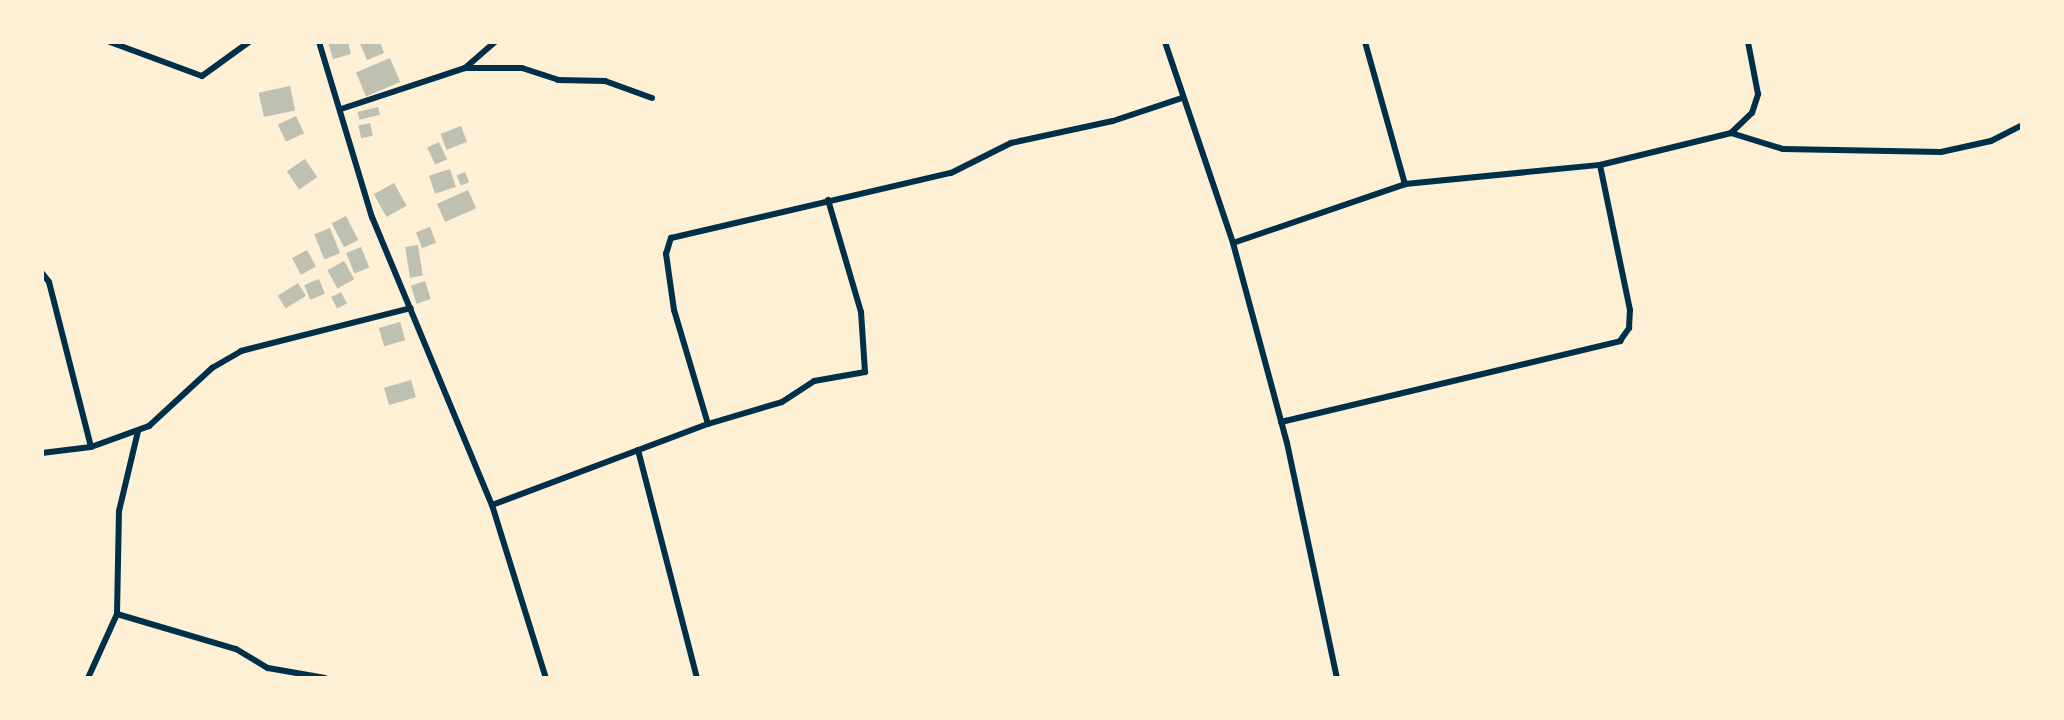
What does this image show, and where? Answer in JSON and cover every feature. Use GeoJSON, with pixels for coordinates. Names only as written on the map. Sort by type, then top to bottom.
{"type":"FeatureCollection","features":[{"type":"Feature","properties":{"kind":"street"},"geometry":{"type":"LineString","coordinates":[[110,42],[202,76],[249,42]]}},
{"type":"Feature","properties":{"kind":"street"},"geometry":{"type":"LineString","coordinates":[[319,42],[372,217],[492,505],[546,678]]}},
{"type":"Feature","properties":{"kind":"street"},"geometry":{"type":"LineString","coordinates":[[465,68],[495,42]]}},
{"type":"Feature","properties":{"kind":"street"},"geometry":{"type":"LineString","coordinates":[[1165,42],[1182,98],[1233,243],[1281,422],[1337,678]]}},
{"type":"Feature","properties":{"kind":"street"},"geometry":{"type":"LineString","coordinates":[[1365,42],[1405,184]]}},
{"type":"Feature","properties":{"kind":"street"},"geometry":{"type":"LineString","coordinates":[[1731,133],[1752,113],[1758,94],[1748,42]]}},
{"type":"Feature","properties":{"kind":"street"},"geometry":{"type":"LineString","coordinates":[[341,109],[465,68],[522,68],[558,80],[605,81],[652,98]]}},
{"type":"Feature","properties":{"kind":"street"},"geometry":{"type":"LineString","coordinates":[[708,424],[674,310],[668,243],[678,235],[951,173],[1011,143],[1100,124],[1182,98]]}},
{"type":"Feature","properties":{"kind":"street"},"geometry":{"type":"LineString","coordinates":[[1233,243],[1405,184],[1600,165],[1731,133],[1783,148],[1941,152],[1991,141],[2022,125]]}},
{"type":"Feature","properties":{"kind":"street"},"geometry":{"type":"LineString","coordinates":[[1281,422],[1620,341],[1629,328],[1630,310],[1600,165]]}},
{"type":"Feature","properties":{"kind":"street"},"geometry":{"type":"LineString","coordinates":[[492,505],[708,424],[782,402],[814,381],[865,372],[861,312],[828,200]]}},
{"type":"Feature","properties":{"kind":"street"},"geometry":{"type":"LineString","coordinates":[[42,273],[49,282],[91,447]]}},
{"type":"Feature","properties":{"kind":"street"},"geometry":{"type":"LineString","coordinates":[[42,453],[91,447],[138,431],[159,420],[228,356],[411,308]]}},
{"type":"Feature","properties":{"kind":"street"},"geometry":{"type":"LineString","coordinates":[[88,678],[117,614],[119,511],[138,431]]}},
{"type":"Feature","properties":{"kind":"street"},"geometry":{"type":"LineString","coordinates":[[638,450],[697,678]]}},
{"type":"Feature","properties":{"kind":"street"},"geometry":{"type":"LineString","coordinates":[[117,614],[236,649],[268,669],[325,678]]}},
{"type":"Feature","properties":{"kind":"building"},"geometry":{"type":"Polygon","coordinates":[[[328,42],[348,42],[351,54],[333,59],[328,42]]]}},
{"type":"Feature","properties":{"kind":"building"},"geometry":{"type":"Polygon","coordinates":[[[380,42],[384,53],[367,60],[360,44],[380,42]]]}},
{"type":"Feature","properties":{"kind":"building"},"geometry":{"type":"Polygon","coordinates":[[[390,58],[400,82],[366,96],[356,72],[390,58]]]}},
{"type":"Feature","properties":{"kind":"building"},"geometry":{"type":"Polygon","coordinates":[[[290,86],[295,110],[264,117],[259,93],[290,86]]]}},
{"type":"Feature","properties":{"kind":"building"},"geometry":{"type":"Polygon","coordinates":[[[378,107],[380,115],[360,120],[358,112],[378,107]]]}},
{"type":"Feature","properties":{"kind":"building"},"geometry":{"type":"Polygon","coordinates":[[[296,116],[304,133],[286,142],[278,124],[296,116]]]}},
{"type":"Feature","properties":{"kind":"building"},"geometry":{"type":"Polygon","coordinates":[[[370,123],[373,136],[361,138],[358,126],[370,123]]]}},
{"type":"Feature","properties":{"kind":"building"},"geometry":{"type":"Polygon","coordinates":[[[461,126],[467,142],[447,150],[440,134],[461,126]]]}},
{"type":"Feature","properties":{"kind":"building"},"geometry":{"type":"Polygon","coordinates":[[[439,142],[447,159],[435,165],[427,147],[439,142]]]}},
{"type":"Feature","properties":{"kind":"building"},"geometry":{"type":"Polygon","coordinates":[[[305,159],[317,177],[299,190],[287,171],[305,159]]]}},
{"type":"Feature","properties":{"kind":"building"},"geometry":{"type":"Polygon","coordinates":[[[450,169],[456,187],[435,194],[429,176],[450,169]]]}},
{"type":"Feature","properties":{"kind":"building"},"geometry":{"type":"Polygon","coordinates":[[[465,172],[469,182],[461,186],[457,175],[465,172]]]}},
{"type":"Feature","properties":{"kind":"building"},"geometry":{"type":"Polygon","coordinates":[[[394,183],[407,206],[386,217],[374,194],[394,183]]]}},
{"type":"Feature","properties":{"kind":"building"},"geometry":{"type":"Polygon","coordinates":[[[468,190],[476,208],[445,222],[437,204],[468,190]]]}},
{"type":"Feature","properties":{"kind":"building"},"geometry":{"type":"Polygon","coordinates":[[[346,216],[358,240],[344,247],[332,223],[346,216]]]}},
{"type":"Feature","properties":{"kind":"building"},"geometry":{"type":"Polygon","coordinates":[[[430,227],[436,243],[422,248],[416,232],[430,227]]]}},
{"type":"Feature","properties":{"kind":"building"},"geometry":{"type":"Polygon","coordinates":[[[330,228],[340,253],[324,259],[314,234],[330,228]]]}},
{"type":"Feature","properties":{"kind":"building"},"geometry":{"type":"Polygon","coordinates":[[[418,245],[423,276],[410,278],[405,247],[418,245]]]}},
{"type":"Feature","properties":{"kind":"building"},"geometry":{"type":"Polygon","coordinates":[[[361,247],[369,267],[354,273],[346,253],[361,247]]]}},
{"type":"Feature","properties":{"kind":"building"},"geometry":{"type":"Polygon","coordinates":[[[307,250],[316,267],[301,275],[292,258],[307,250]]]}},
{"type":"Feature","properties":{"kind":"building"},"geometry":{"type":"Polygon","coordinates":[[[344,261],[354,279],[338,289],[327,270],[344,261]]]}},
{"type":"Feature","properties":{"kind":"building"},"geometry":{"type":"Polygon","coordinates":[[[319,279],[325,294],[310,300],[304,285],[319,279]]]}},
{"type":"Feature","properties":{"kind":"building"},"geometry":{"type":"Polygon","coordinates":[[[425,281],[431,299],[417,304],[411,286],[425,281]]]}},
{"type":"Feature","properties":{"kind":"building"},"geometry":{"type":"Polygon","coordinates":[[[298,283],[306,296],[286,308],[278,296],[298,283]]]}},
{"type":"Feature","properties":{"kind":"building"},"geometry":{"type":"Polygon","coordinates":[[[341,292],[347,304],[337,309],[331,297],[341,292]]]}},
{"type":"Feature","properties":{"kind":"building"},"geometry":{"type":"Polygon","coordinates":[[[400,322],[405,340],[384,346],[379,328],[400,322]]]}},
{"type":"Feature","properties":{"kind":"building"},"geometry":{"type":"Polygon","coordinates":[[[411,380],[416,397],[389,405],[384,388],[411,380]]]}}]}
